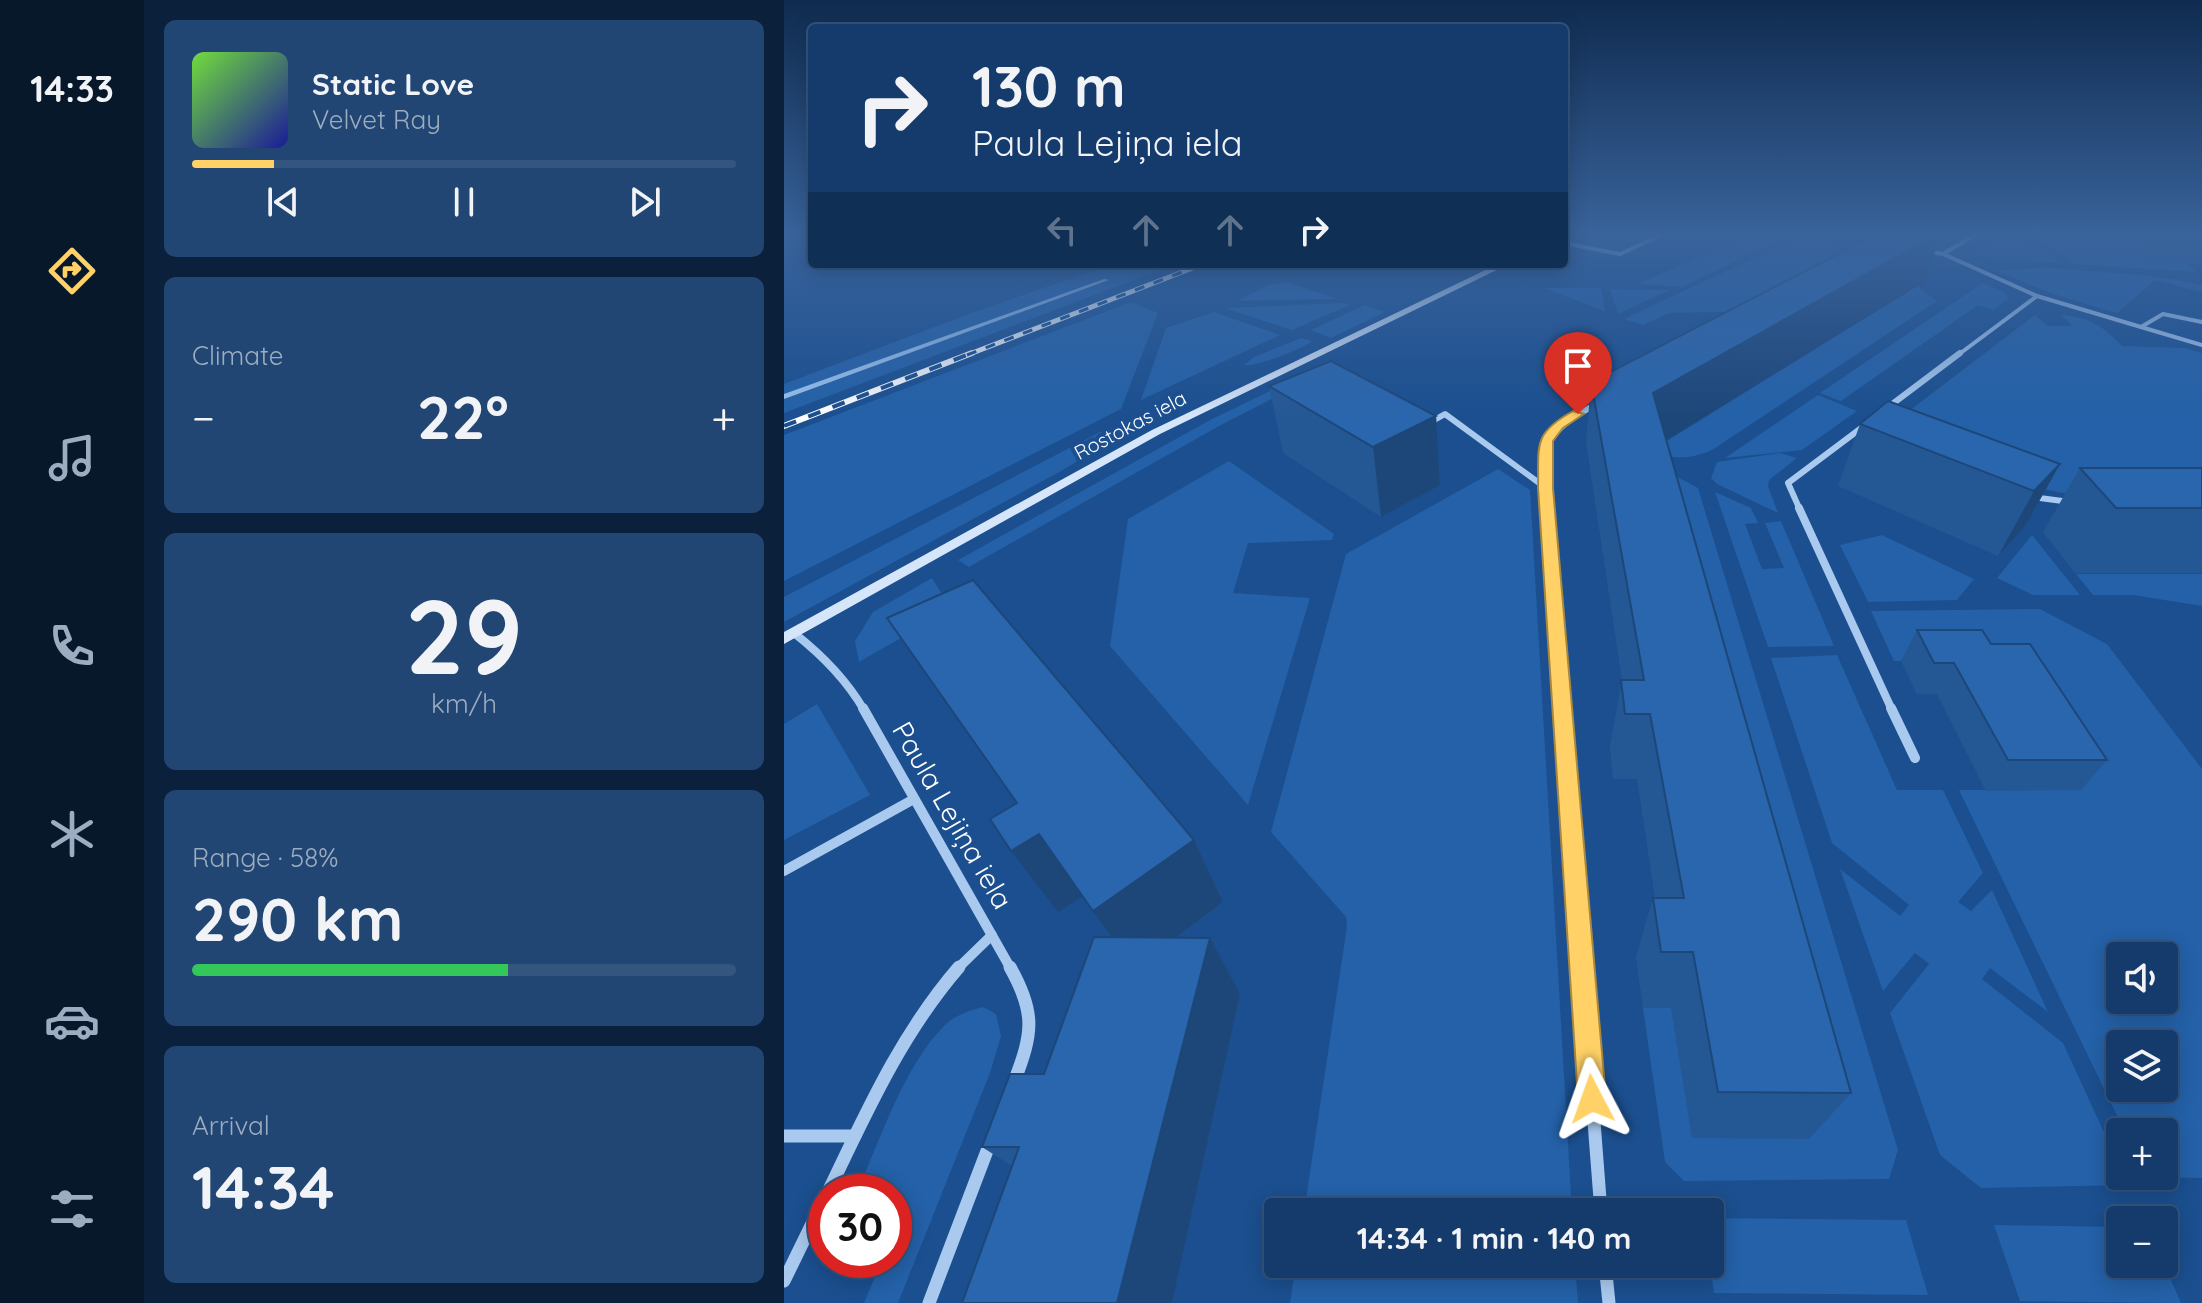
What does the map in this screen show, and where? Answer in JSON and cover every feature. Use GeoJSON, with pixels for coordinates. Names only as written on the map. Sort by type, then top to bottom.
{"type":"FeatureCollection","features":[{"type":"Feature","properties":{"kind":"street","name":"Rostokas iela"},"geometry":{"type":"LineString","coordinates":[[789,636],[1156,432],[1439,296]]}},
{"type":"Feature","properties":{"kind":"street"},"geometry":{"type":"LineString","coordinates":[[1879,415],[2037,296],[2202,345]]}},
{"type":"Feature","properties":{"kind":"street"},"geometry":{"type":"LineString","coordinates":[[2141,327],[2154,315],[2162,313],[2202,322]]}},
{"type":"Feature","properties":{"kind":"street"},"geometry":{"type":"LineString","coordinates":[[1600,1198],[1546,488],[1546,440],[1558,425],[1606,399]]}},
{"type":"Feature","properties":{"kind":"street"},"geometry":{"type":"LineString","coordinates":[[1422,427],[1445,414],[1546,488]]}},
{"type":"Feature","properties":{"kind":"street"},"geometry":{"type":"LineString","coordinates":[[1867,424],[1788,483],[1843,609],[1915,758]]}},
{"type":"Feature","properties":{"kind":"street"},"geometry":{"type":"LineString","coordinates":[[1855,433],[1868,438]]}},
{"type":"Feature","properties":{"kind":"street"},"geometry":{"type":"LineString","coordinates":[[2028,496],[2073,502]]}},
{"type":"Feature","properties":{"kind":"street","name":"Paula Lejiņa iela"},"geometry":{"type":"LineString","coordinates":[[789,636],[820,654],[853,691],[992,935],[948,977],[915,1020],[837,1174]]}},
{"type":"Feature","properties":{"kind":"street"},"geometry":{"type":"LineString","coordinates":[[784,871],[914,799]]}},
{"type":"Feature","properties":{"kind":"street"},"geometry":{"type":"LineString","coordinates":[[992,935],[1025,994],[1032,1020],[1031,1035],[1008,1097]]}},
{"type":"Feature","properties":{"kind":"street"},"geometry":{"type":"LineString","coordinates":[[929,1303],[997,1125]]}},
{"type":"Feature","properties":{"kind":"street"},"geometry":{"type":"LineString","coordinates":[[784,1136],[855,1136]]}},
{"type":"Feature","properties":{"kind":"street","name":"Paula Lejiņa iela"},"geometry":{"type":"LineString","coordinates":[[784,1281],[808,1232]]}},
{"type":"Feature","properties":{"kind":"street"},"geometry":{"type":"LineString","coordinates":[[1606,1278],[1609,1303]]}},
{"type":"Feature","properties":{"kind":"shaded area"},"geometry":{"type":"Polygon","coordinates":[[[1021,296],[1092,296],[784,413],[784,384],[1021,296]]]}},
{"type":"Feature","properties":{"kind":"shaded area"},"geometry":{"type":"Polygon","coordinates":[[[1247,296],[1327,296],[1337,299],[1237,301],[1247,296]]]}},
{"type":"Feature","properties":{"kind":"shaded area"},"geometry":{"type":"Polygon","coordinates":[[[1565,296],[1602,296],[1605,311],[1565,296]]]}},
{"type":"Feature","properties":{"kind":"shaded area"},"geometry":{"type":"Polygon","coordinates":[[[1612,296],[1657,296],[1618,314],[1612,296]]]}},
{"type":"Feature","properties":{"kind":"shaded area"},"geometry":{"type":"Polygon","coordinates":[[[1674,296],[1780,296],[1754,311],[1669,313],[1643,325],[1624,319],[1674,296]]]}},
{"type":"Feature","properties":{"kind":"shaded area"},"geometry":{"type":"Polygon","coordinates":[[[1901,296],[1930,296],[1937,301],[1712,450],[1681,457],[1649,452],[1901,296]]]}},
{"type":"Feature","properties":{"kind":"shaded area"},"geometry":{"type":"Polygon","coordinates":[[[1964,296],[2008,298],[1993,310],[1978,305],[1841,401],[1820,393],[1964,296]]]}},
{"type":"Feature","properties":{"kind":"shaded area"},"geometry":{"type":"Polygon","coordinates":[[[2059,296],[2137,296],[2117,313],[2059,296]]]}},
{"type":"Feature","properties":{"kind":"shaded area"},"geometry":{"type":"Polygon","coordinates":[[[1131,302],[1158,313],[1121,409],[784,581],[784,435],[1131,302]]]}},
{"type":"Feature","properties":{"kind":"shaded area"},"geometry":{"type":"Polygon","coordinates":[[[1349,305],[1292,330],[1225,308],[1349,305]]]}},
{"type":"Feature","properties":{"kind":"shaded area"},"geometry":{"type":"Polygon","coordinates":[[[1365,305],[1385,312],[1331,338],[1311,330],[1365,305]]]}},
{"type":"Feature","properties":{"kind":"shaded area"},"geometry":{"type":"Polygon","coordinates":[[[1214,312],[1280,335],[1141,400],[1166,328],[1214,312]]]}},
{"type":"Feature","properties":{"kind":"shaded area"},"geometry":{"type":"Polygon","coordinates":[[[2035,315],[2048,326],[2073,326],[2061,315],[2088,320],[2109,333],[2122,346],[2185,348],[2202,353],[2202,474],[2112,492],[2063,493],[2007,482],[1905,414],[2035,315]]]}},
{"type":"Feature","properties":{"kind":"shaded area"},"geometry":{"type":"Polygon","coordinates":[[[1301,338],[1312,341],[1279,357],[1244,365],[1254,357],[1301,338]]]}},
{"type":"Feature","properties":{"kind":"shaded area"},"geometry":{"type":"Polygon","coordinates":[[[1305,374],[1303,383],[1219,426],[969,567],[958,560],[1210,420],[1305,374]]]}},
{"type":"Feature","properties":{"kind":"shaded area"},"geometry":{"type":"Polygon","coordinates":[[[1818,395],[1857,411],[1802,450],[1725,458],[1818,395]]]}},
{"type":"Feature","properties":{"kind":"shaded area"},"geometry":{"type":"Polygon","coordinates":[[[1133,420],[1138,424],[1063,470],[784,622],[784,597],[1100,432],[1133,420]]]}},
{"type":"Feature","properties":{"kind":"shaded area"},"geometry":{"type":"Polygon","coordinates":[[[1780,453],[1797,458],[1769,480],[1768,486],[1778,513],[1717,484],[1711,478],[1717,462],[1780,453]]]}},
{"type":"Feature","properties":{"kind":"shaded area"},"geometry":{"type":"Polygon","coordinates":[[[1646,460],[1698,488],[1898,1150],[1889,1179],[1684,1181],[1665,1162],[1643,1008],[1671,1008],[1646,460]]]}},
{"type":"Feature","properties":{"kind":"shaded area"},"geometry":{"type":"Polygon","coordinates":[[[1229,461],[1334,534],[1332,540],[1248,543],[1233,593],[1310,598],[1248,805],[1110,646],[1128,519],[1229,461]]]}},
{"type":"Feature","properties":{"kind":"shaded area"},"geometry":{"type":"Polygon","coordinates":[[[1498,469],[1530,490],[1571,1198],[1306,1198],[1347,926],[1346,917],[1271,832],[1346,554],[1498,469]]]}},
{"type":"Feature","properties":{"kind":"shaded area"},"geometry":{"type":"Polygon","coordinates":[[[1715,492],[1751,508],[1758,523],[1745,524],[1762,569],[1784,568],[1765,523],[1781,521],[1834,646],[1768,647],[1715,492]]]}},
{"type":"Feature","properties":{"kind":"shaded area"},"geometry":{"type":"Polygon","coordinates":[[[1882,535],[1974,579],[1957,600],[1868,602],[1840,545],[1882,535]]]}},
{"type":"Feature","properties":{"kind":"shaded area"},"geometry":{"type":"Polygon","coordinates":[[[2032,535],[2080,595],[2033,595],[1997,578],[2032,535]]]}},
{"type":"Feature","properties":{"kind":"shaded area"},"geometry":{"type":"Polygon","coordinates":[[[2076,574],[2202,574],[2202,606],[2133,595],[2093,595],[2076,574]]]}},
{"type":"Feature","properties":{"kind":"shaded area"},"geometry":{"type":"Polygon","coordinates":[[[932,578],[943,596],[943,614],[859,662],[855,641],[873,612],[932,578]]]}},
{"type":"Feature","properties":{"kind":"shaded area"},"geometry":{"type":"Polygon","coordinates":[[[2040,609],[2107,644],[2202,769],[2202,1178],[2178,1178],[2178,1118],[2118,1118],[2110,1102],[2178,1102],[2178,1030],[2106,1030],[2106,1093],[1959,790],[2080,790],[1963,661],[1894,661],[1871,611],[2040,609]]]}},
{"type":"Feature","properties":{"kind":"shaded area"},"geometry":{"type":"Polygon","coordinates":[[[1837,655],[1897,790],[1943,790],[1983,873],[1958,902],[1971,911],[1992,890],[2048,1012],[1990,968],[1982,979],[2063,1043],[2106,1137],[2106,1185],[1981,1188],[1940,1155],[1890,1013],[1929,964],[1915,953],[1883,991],[1840,869],[1900,916],[1909,905],[1832,843],[1771,658],[1837,655]]]}},
{"type":"Feature","properties":{"kind":"shaded area"},"geometry":{"type":"Polygon","coordinates":[[[817,704],[870,795],[784,840],[784,724],[817,704]]]}},
{"type":"Feature","properties":{"kind":"shaded area"},"geometry":{"type":"Polygon","coordinates":[[[983,1007],[996,1014],[1001,1036],[990,1073],[912,1268],[912,1174],[865,1174],[894,1104],[917,1062],[948,1022],[983,1007]]]}},
{"type":"Feature","properties":{"kind":"shaded area"},"geometry":{"type":"Polygon","coordinates":[[[1724,1218],[1906,1220],[1928,1295],[1714,1293],[1712,1278],[1724,1278],[1724,1218]]]}},
{"type":"Feature","properties":{"kind":"shaded area"},"geometry":{"type":"Polygon","coordinates":[[[1994,1225],[2106,1227],[2106,1278],[2170,1278],[2181,1303],[2020,1301],[1994,1225]]]}},
{"type":"Feature","properties":{"kind":"shaded area"},"geometry":{"type":"Polygon","coordinates":[[[874,1278],[908,1278],[898,1303],[864,1303],[874,1278]]]}},
{"type":"Feature","properties":{"kind":"shaded area"},"geometry":{"type":"Polygon","coordinates":[[[1294,1278],[1576,1278],[1578,1303],[1290,1303],[1294,1278]]]}},
{"type":"Feature","properties":{"kind":"building"},"geometry":{"type":"Polygon","coordinates":[[[1758,296],[1827,296],[1653,393],[1851,1093],[1718,1092],[1693,952],[1661,952],[1653,898],[1684,898],[1650,714],[1625,714],[1621,680],[1644,680],[1591,382],[1758,296]]]}},
{"type":"Feature","properties":{"kind":"building"},"geometry":{"type":"Polygon","coordinates":[[[1331,361],[1436,416],[1373,447],[1269,386],[1331,361]]]}},
{"type":"Feature","properties":{"kind":"building"},"geometry":{"type":"Polygon","coordinates":[[[1888,401],[2060,464],[2034,491],[1860,424],[1888,401]]]}},
{"type":"Feature","properties":{"kind":"building"},"geometry":{"type":"Polygon","coordinates":[[[2080,468],[2202,468],[2202,508],[2116,508],[2080,468]]]}},
{"type":"Feature","properties":{"kind":"building"},"geometry":{"type":"Polygon","coordinates":[[[973,580],[1194,840],[1093,911],[1039,834],[1011,851],[990,819],[1017,803],[887,618],[973,580]]]}},
{"type":"Feature","properties":{"kind":"building"},"geometry":{"type":"Polygon","coordinates":[[[1917,630],[1982,630],[1991,644],[2030,644],[2107,760],[2008,760],[1954,663],[1934,663],[1917,630]]]}},
{"type":"Feature","properties":{"kind":"building"},"geometry":{"type":"Polygon","coordinates":[[[1094,937],[1210,938],[1117,1303],[962,1303],[1019,1147],[982,1147],[1010,1074],[1044,1074],[1094,937]]]}},
{"type":"Feature","properties":{"kind":"waterway"},"geometry":{"type":"LineString","coordinates":[[784,397],[1062,296]]}},
{"type":"Feature","properties":{"kind":"railway"},"geometry":{"type":"LineString","coordinates":[[967,355],[1121,296]]}},
{"type":"Feature","properties":{"kind":"railway"},"geometry":{"type":"LineString","coordinates":[[784,426],[972,353]]}},
{"type":"Feature","properties":{"kind":"route"},"geometry":{"type":"LineString","coordinates":[[1578,414],[1558,425],[1546,440],[1546,488],[1592,1099]]}}]}
